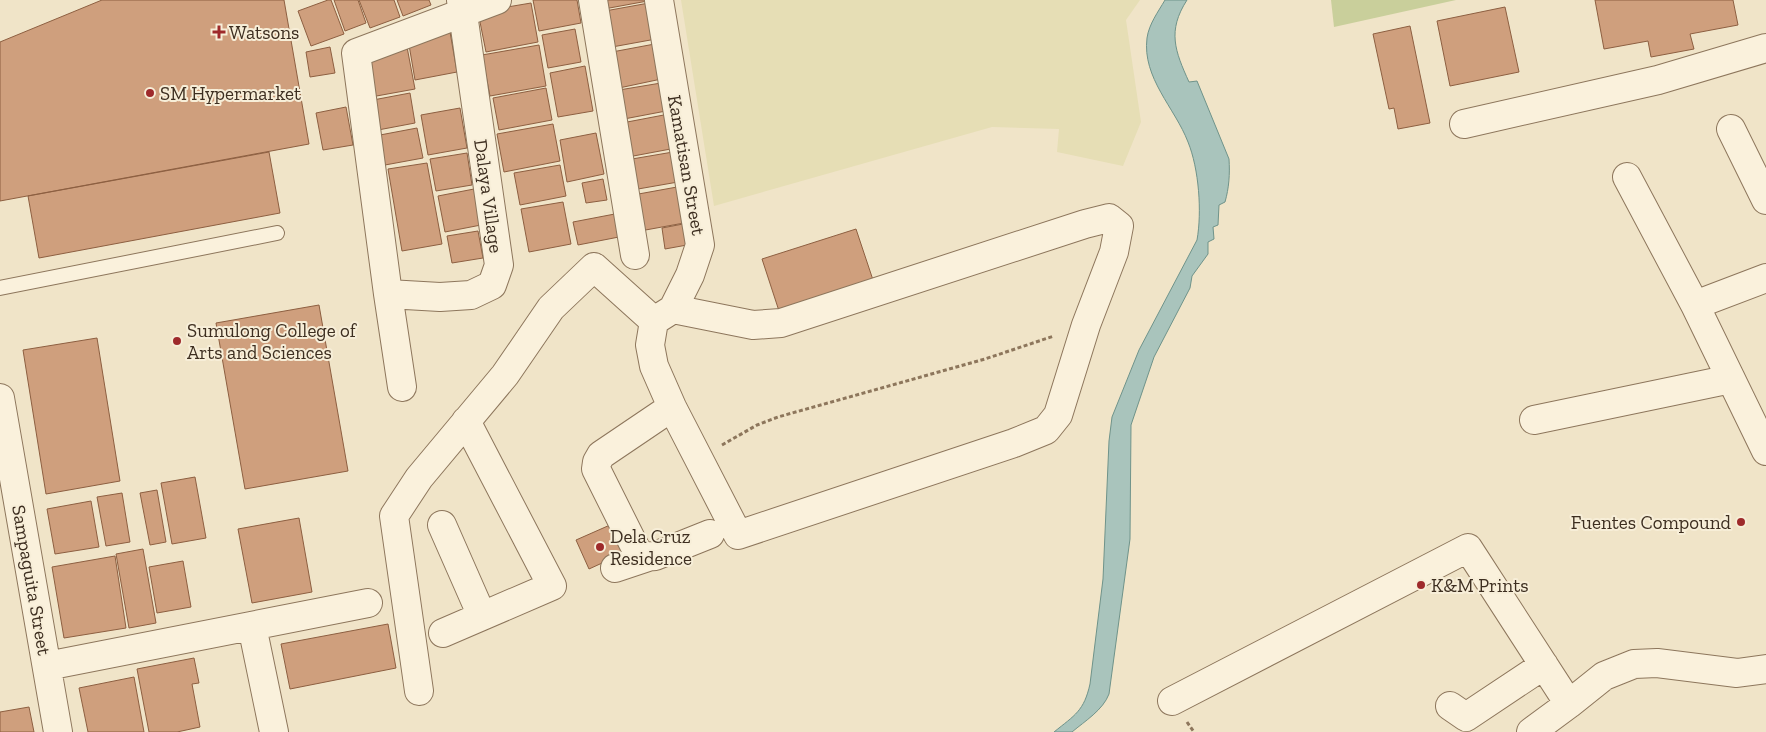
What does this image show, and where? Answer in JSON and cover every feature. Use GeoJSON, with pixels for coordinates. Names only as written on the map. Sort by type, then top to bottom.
{"type":"FeatureCollection","features":[{"type":"Feature","properties":{"kind":"street"},"geometry":{"type":"LineString","coordinates":[[402,387],[356,53],[462,6],[497,0]]}},
{"type":"Feature","properties":{"kind":"street"},"geometry":{"type":"LineString","coordinates":[[593,0],[635,255]]}},
{"type":"Feature","properties":{"kind":"street","name":"Kamatisan Street"},"geometry":{"type":"LineString","coordinates":[[659,0],[700,245],[690,275],[663,315],[650,345],[654,366],[672,407],[738,535],[1014,443],[1046,430],[1058,415],[1086,325]]}},
{"type":"Feature","properties":{"kind":"street","name":"Dalaya Village"},"geometry":{"type":"LineString","coordinates":[[388,294],[440,297],[472,295],[492,285],[499,265],[462,6]]}},
{"type":"Feature","properties":{"kind":"street"},"geometry":{"type":"LineString","coordinates":[[1464,124],[1658,80],[1766,48]]}},
{"type":"Feature","properties":{"kind":"street"},"geometry":{"type":"LineString","coordinates":[[1731,129],[1766,200]]}},
{"type":"Feature","properties":{"kind":"street"},"geometry":{"type":"LineString","coordinates":[[1627,177],[1694,305],[1766,451]]}},
{"type":"Feature","properties":{"kind":"street"},"geometry":{"type":"LineString","coordinates":[[419,691],[394,516],[419,478],[505,375],[551,308],[594,267],[663,315],[753,325],[781,323],[1085,224],[1109,218],[1119,226],[1114,252],[1086,325]]}},
{"type":"Feature","properties":{"kind":"street"},"geometry":{"type":"LineString","coordinates":[[1694,305],[1766,278]]}},
{"type":"Feature","properties":{"kind":"street"},"geometry":{"type":"LineString","coordinates":[[1534,420],[1731,379]]}},
{"type":"Feature","properties":{"kind":"street","name":"Sampaguita Street"},"geometry":{"type":"LineString","coordinates":[[0,398],[58,732]]}},
{"type":"Feature","properties":{"kind":"street"},"geometry":{"type":"LineString","coordinates":[[648,557],[642,555],[636,549],[596,469],[597,462],[601,455],[672,407]]}},
{"type":"Feature","properties":{"kind":"street"},"geometry":{"type":"LineString","coordinates":[[443,633],[552,586],[466,421]]}},
{"type":"Feature","properties":{"kind":"street"},"geometry":{"type":"LineString","coordinates":[[442,525],[482,616]]}},
{"type":"Feature","properties":{"kind":"street"},"geometry":{"type":"LineString","coordinates":[[615,568],[655,556],[710,534]]}},
{"type":"Feature","properties":{"kind":"street"},"geometry":{"type":"LineString","coordinates":[[1172,701],[1468,548],[1569,704]]}},
{"type":"Feature","properties":{"kind":"street"},"geometry":{"type":"LineString","coordinates":[[47,666],[368,603]]}},
{"type":"Feature","properties":{"kind":"street"},"geometry":{"type":"LineString","coordinates":[[252,626],[274,732]]}},
{"type":"Feature","properties":{"kind":"street"},"geometry":{"type":"LineString","coordinates":[[1531,732],[1604,676],[1634,664],[1657,664],[1737,673],[1766,669]]}},
{"type":"Feature","properties":{"kind":"street"},"geometry":{"type":"LineString","coordinates":[[1450,706],[1466,717],[1544,665]]}},
{"type":"Feature","properties":{"kind":"lane"},"geometry":{"type":"LineString","coordinates":[[0,288],[277,233]]}},
{"type":"Feature","properties":{"kind":"path"},"geometry":{"type":"LineString","coordinates":[[698,458],[757,425],[778,417],[985,359],[1086,325]]}},
{"type":"Feature","properties":{"kind":"shaded area"},"geometry":{"type":"Polygon","coordinates":[[[681,0],[1140,0],[1126,20],[1141,122],[1123,166],[1057,152],[1059,129],[992,127],[714,206],[681,0]]]}},
{"type":"Feature","properties":{"kind":"green space"},"geometry":{"type":"Polygon","coordinates":[[[1331,0],[1456,0],[1334,27],[1331,0]]]}},
{"type":"Feature","properties":{"kind":"water"},"geometry":{"type":"Polygon","coordinates":[[[1165,0],[1187,0],[1181,11],[1175,31],[1177,51],[1189,82],[1197,81],[1229,159],[1228,186],[1225,202],[1219,205],[1218,225],[1213,227],[1214,239],[1208,242],[1208,254],[1192,276],[1190,288],[1154,357],[1131,425],[1130,539],[1109,694],[1103,705],[1072,732],[1054,732],[1082,707],[1090,684],[1103,579],[1109,441],[1112,417],[1139,350],[1197,240],[1199,217],[1198,191],[1192,153],[1182,129],[1154,80],[1147,53],[1147,38],[1150,28],[1165,0]]]}},
{"type":"Feature","properties":{"kind":"building","name":"SM Hypermarket"},"geometry":{"type":"Polygon","coordinates":[[[102,0],[284,0],[309,144],[0,201],[0,42],[102,0]]]}},
{"type":"Feature","properties":{"kind":"building"},"geometry":{"type":"Polygon","coordinates":[[[331,0],[344,34],[311,46],[298,11],[331,0]]]}},
{"type":"Feature","properties":{"kind":"building"},"geometry":{"type":"Polygon","coordinates":[[[334,0],[358,0],[366,23],[345,31],[334,0]]]}},
{"type":"Feature","properties":{"kind":"building"},"geometry":{"type":"Polygon","coordinates":[[[359,0],[394,0],[400,17],[370,28],[359,0]]]}},
{"type":"Feature","properties":{"kind":"building"},"geometry":{"type":"Polygon","coordinates":[[[397,0],[429,0],[431,5],[403,16],[397,0]]]}},
{"type":"Feature","properties":{"kind":"building"},"geometry":{"type":"Polygon","coordinates":[[[533,0],[577,0],[581,23],[539,31],[533,0]]]}},
{"type":"Feature","properties":{"kind":"building"},"geometry":{"type":"Polygon","coordinates":[[[602,0],[653,0],[604,9],[602,0]]]}},
{"type":"Feature","properties":{"kind":"building"},"geometry":{"type":"Polygon","coordinates":[[[1595,0],[1733,0],[1738,25],[1690,34],[1694,49],[1651,57],[1648,41],[1604,49],[1595,0]]]}},
{"type":"Feature","properties":{"kind":"building"},"geometry":{"type":"Polygon","coordinates":[[[531,3],[538,42],[486,52],[478,12],[531,3]]]}},
{"type":"Feature","properties":{"kind":"building"},"geometry":{"type":"Polygon","coordinates":[[[649,3],[656,39],[612,47],[605,11],[649,3]]]}},
{"type":"Feature","properties":{"kind":"building"},"geometry":{"type":"Polygon","coordinates":[[[1505,7],[1519,72],[1450,86],[1437,21],[1505,7]]]}},
{"type":"Feature","properties":{"kind":"building"},"geometry":{"type":"Polygon","coordinates":[[[1410,26],[1430,123],[1398,129],[1394,108],[1389,109],[1373,34],[1410,26]]]}},
{"type":"Feature","properties":{"kind":"building"},"geometry":{"type":"Polygon","coordinates":[[[575,29],[581,62],[548,68],[542,35],[575,29]]]}},
{"type":"Feature","properties":{"kind":"building"},"geometry":{"type":"Polygon","coordinates":[[[450,32],[457,72],[415,80],[408,39],[450,32]]]}},
{"type":"Feature","properties":{"kind":"building"},"geometry":{"type":"Polygon","coordinates":[[[660,43],[666,78],[619,88],[612,52],[660,43]]]}},
{"type":"Feature","properties":{"kind":"building"},"geometry":{"type":"Polygon","coordinates":[[[539,45],[546,86],[490,96],[482,55],[539,45]]]}},
{"type":"Feature","properties":{"kind":"building"},"geometry":{"type":"Polygon","coordinates":[[[330,47],[335,73],[310,77],[306,52],[330,47]]]}},
{"type":"Feature","properties":{"kind":"building"},"geometry":{"type":"Polygon","coordinates":[[[407,47],[415,89],[371,97],[364,55],[407,47]]]}},
{"type":"Feature","properties":{"kind":"building"},"geometry":{"type":"Polygon","coordinates":[[[585,66],[593,111],[558,117],[550,73],[585,66]]]}},
{"type":"Feature","properties":{"kind":"building"},"geometry":{"type":"Polygon","coordinates":[[[661,83],[666,111],[624,119],[619,90],[661,83]]]}},
{"type":"Feature","properties":{"kind":"building"},"geometry":{"type":"Polygon","coordinates":[[[546,88],[552,120],[499,130],[493,98],[546,88]]]}},
{"type":"Feature","properties":{"kind":"building"},"geometry":{"type":"Polygon","coordinates":[[[410,93],[415,123],[378,130],[373,100],[410,93]]]}},
{"type":"Feature","properties":{"kind":"building"},"geometry":{"type":"Polygon","coordinates":[[[346,107],[353,145],[323,150],[316,113],[346,107]]]}},
{"type":"Feature","properties":{"kind":"building"},"geometry":{"type":"Polygon","coordinates":[[[460,108],[467,148],[428,155],[421,115],[460,108]]]}},
{"type":"Feature","properties":{"kind":"building"},"geometry":{"type":"Polygon","coordinates":[[[669,114],[676,148],[628,157],[622,123],[669,114]]]}},
{"type":"Feature","properties":{"kind":"building"},"geometry":{"type":"Polygon","coordinates":[[[553,124],[560,161],[504,172],[497,134],[553,124]]]}},
{"type":"Feature","properties":{"kind":"building"},"geometry":{"type":"Polygon","coordinates":[[[417,128],[423,158],[385,165],[380,135],[417,128]]]}},
{"type":"Feature","properties":{"kind":"building"},"geometry":{"type":"Polygon","coordinates":[[[596,133],[604,174],[567,182],[560,140],[596,133]]]}},
{"type":"Feature","properties":{"kind":"building"},"geometry":{"type":"Polygon","coordinates":[[[269,152],[280,213],[39,258],[28,196],[269,152]]]}},
{"type":"Feature","properties":{"kind":"building"},"geometry":{"type":"Polygon","coordinates":[[[673,152],[678,182],[638,189],[632,159],[673,152]]]}},
{"type":"Feature","properties":{"kind":"building"},"geometry":{"type":"Polygon","coordinates":[[[467,153],[472,185],[436,191],[430,159],[467,153]]]}},
{"type":"Feature","properties":{"kind":"building"},"geometry":{"type":"Polygon","coordinates":[[[427,163],[442,244],[402,251],[388,169],[427,163]]]}},
{"type":"Feature","properties":{"kind":"building"},"geometry":{"type":"Polygon","coordinates":[[[560,165],[566,196],[520,205],[514,173],[560,165]]]}},
{"type":"Feature","properties":{"kind":"building"},"geometry":{"type":"Polygon","coordinates":[[[603,179],[607,200],[586,203],[582,183],[603,179]]]}},
{"type":"Feature","properties":{"kind":"building"},"geometry":{"type":"Polygon","coordinates":[[[677,187],[684,223],[640,231],[633,195],[677,187]]]}},
{"type":"Feature","properties":{"kind":"building"},"geometry":{"type":"Polygon","coordinates":[[[474,189],[481,225],[445,232],[438,196],[474,189]]]}},
{"type":"Feature","properties":{"kind":"building"},"geometry":{"type":"Polygon","coordinates":[[[563,202],[571,244],[529,252],[521,209],[563,202]]]}},
{"type":"Feature","properties":{"kind":"building"},"geometry":{"type":"Polygon","coordinates":[[[620,213],[624,236],[578,245],[573,222],[620,213]]]}},
{"type":"Feature","properties":{"kind":"building"},"geometry":{"type":"Polygon","coordinates":[[[683,224],[687,245],[665,249],[662,228],[683,224]]]}},
{"type":"Feature","properties":{"kind":"building"},"geometry":{"type":"Polygon","coordinates":[[[856,229],[874,283],[780,314],[762,259],[856,229]]]}},
{"type":"Feature","properties":{"kind":"building"},"geometry":{"type":"Polygon","coordinates":[[[478,231],[483,258],[452,263],[447,236],[478,231]]]}},
{"type":"Feature","properties":{"kind":"building"},"geometry":{"type":"Polygon","coordinates":[[[319,305],[348,471],[245,489],[216,323],[319,305]]]}},
{"type":"Feature","properties":{"kind":"building"},"geometry":{"type":"Polygon","coordinates":[[[97,338],[120,481],[46,494],[23,350],[97,338]]]}},
{"type":"Feature","properties":{"kind":"building"},"geometry":{"type":"Polygon","coordinates":[[[195,477],[206,538],[172,544],[161,483],[195,477]]]}},
{"type":"Feature","properties":{"kind":"building"},"geometry":{"type":"Polygon","coordinates":[[[157,490],[166,542],[150,545],[140,493],[157,490]]]}},
{"type":"Feature","properties":{"kind":"building"},"geometry":{"type":"Polygon","coordinates":[[[122,493],[130,542],[106,546],[97,497],[122,493]]]}},
{"type":"Feature","properties":{"kind":"building"},"geometry":{"type":"Polygon","coordinates":[[[91,501],[99,547],[55,554],[47,509],[91,501]]]}},
{"type":"Feature","properties":{"kind":"building"},"geometry":{"type":"Polygon","coordinates":[[[299,518],[312,592],[252,603],[238,529],[299,518]]]}},
{"type":"Feature","properties":{"kind":"building","name":"Dela Cruz Residence"},"geometry":{"type":"Polygon","coordinates":[[[610,525],[624,553],[589,569],[576,540],[610,525]]]}},
{"type":"Feature","properties":{"kind":"building"},"geometry":{"type":"Polygon","coordinates":[[[143,549],[156,623],[129,628],[116,554],[143,549]]]}},
{"type":"Feature","properties":{"kind":"building"},"geometry":{"type":"Polygon","coordinates":[[[115,556],[126,628],[64,638],[52,567],[115,556]]]}},
{"type":"Feature","properties":{"kind":"building"},"geometry":{"type":"Polygon","coordinates":[[[183,561],[191,607],[157,613],[149,567],[183,561]]]}},
{"type":"Feature","properties":{"kind":"building"},"geometry":{"type":"Polygon","coordinates":[[[388,624],[396,668],[290,689],[281,644],[388,624]]]}},
{"type":"Feature","properties":{"kind":"building"},"geometry":{"type":"Polygon","coordinates":[[[194,658],[199,683],[192,684],[200,727],[177,732],[149,732],[137,669],[194,658]]]}},
{"type":"Feature","properties":{"kind":"building"},"geometry":{"type":"Polygon","coordinates":[[[134,677],[144,732],[88,732],[79,688],[134,677]]]}},
{"type":"Feature","properties":{"kind":"building"},"geometry":{"type":"Polygon","coordinates":[[[29,707],[34,732],[0,732],[0,712],[29,707]]]}},
{"type":"Feature","properties":{"kind":"place","name":"Watsons"},"geometry":{"type":"Point","coordinates":[219,32]}},
{"type":"Feature","properties":{"kind":"place","name":"SM Hypermarket"},"geometry":{"type":"Point","coordinates":[150,93]}},
{"type":"Feature","properties":{"kind":"place","name":"Sumulong College of Arts and Sciences"},"geometry":{"type":"Point","coordinates":[177,341]}},
{"type":"Feature","properties":{"kind":"place","name":"Fuentes Compound"},"geometry":{"type":"Point","coordinates":[1741,522]}},
{"type":"Feature","properties":{"kind":"place","name":"Dela Cruz Residence"},"geometry":{"type":"Point","coordinates":[600,547]}},
{"type":"Feature","properties":{"kind":"place","name":"K&M Prints"},"geometry":{"type":"Point","coordinates":[1421,585]}}]}
